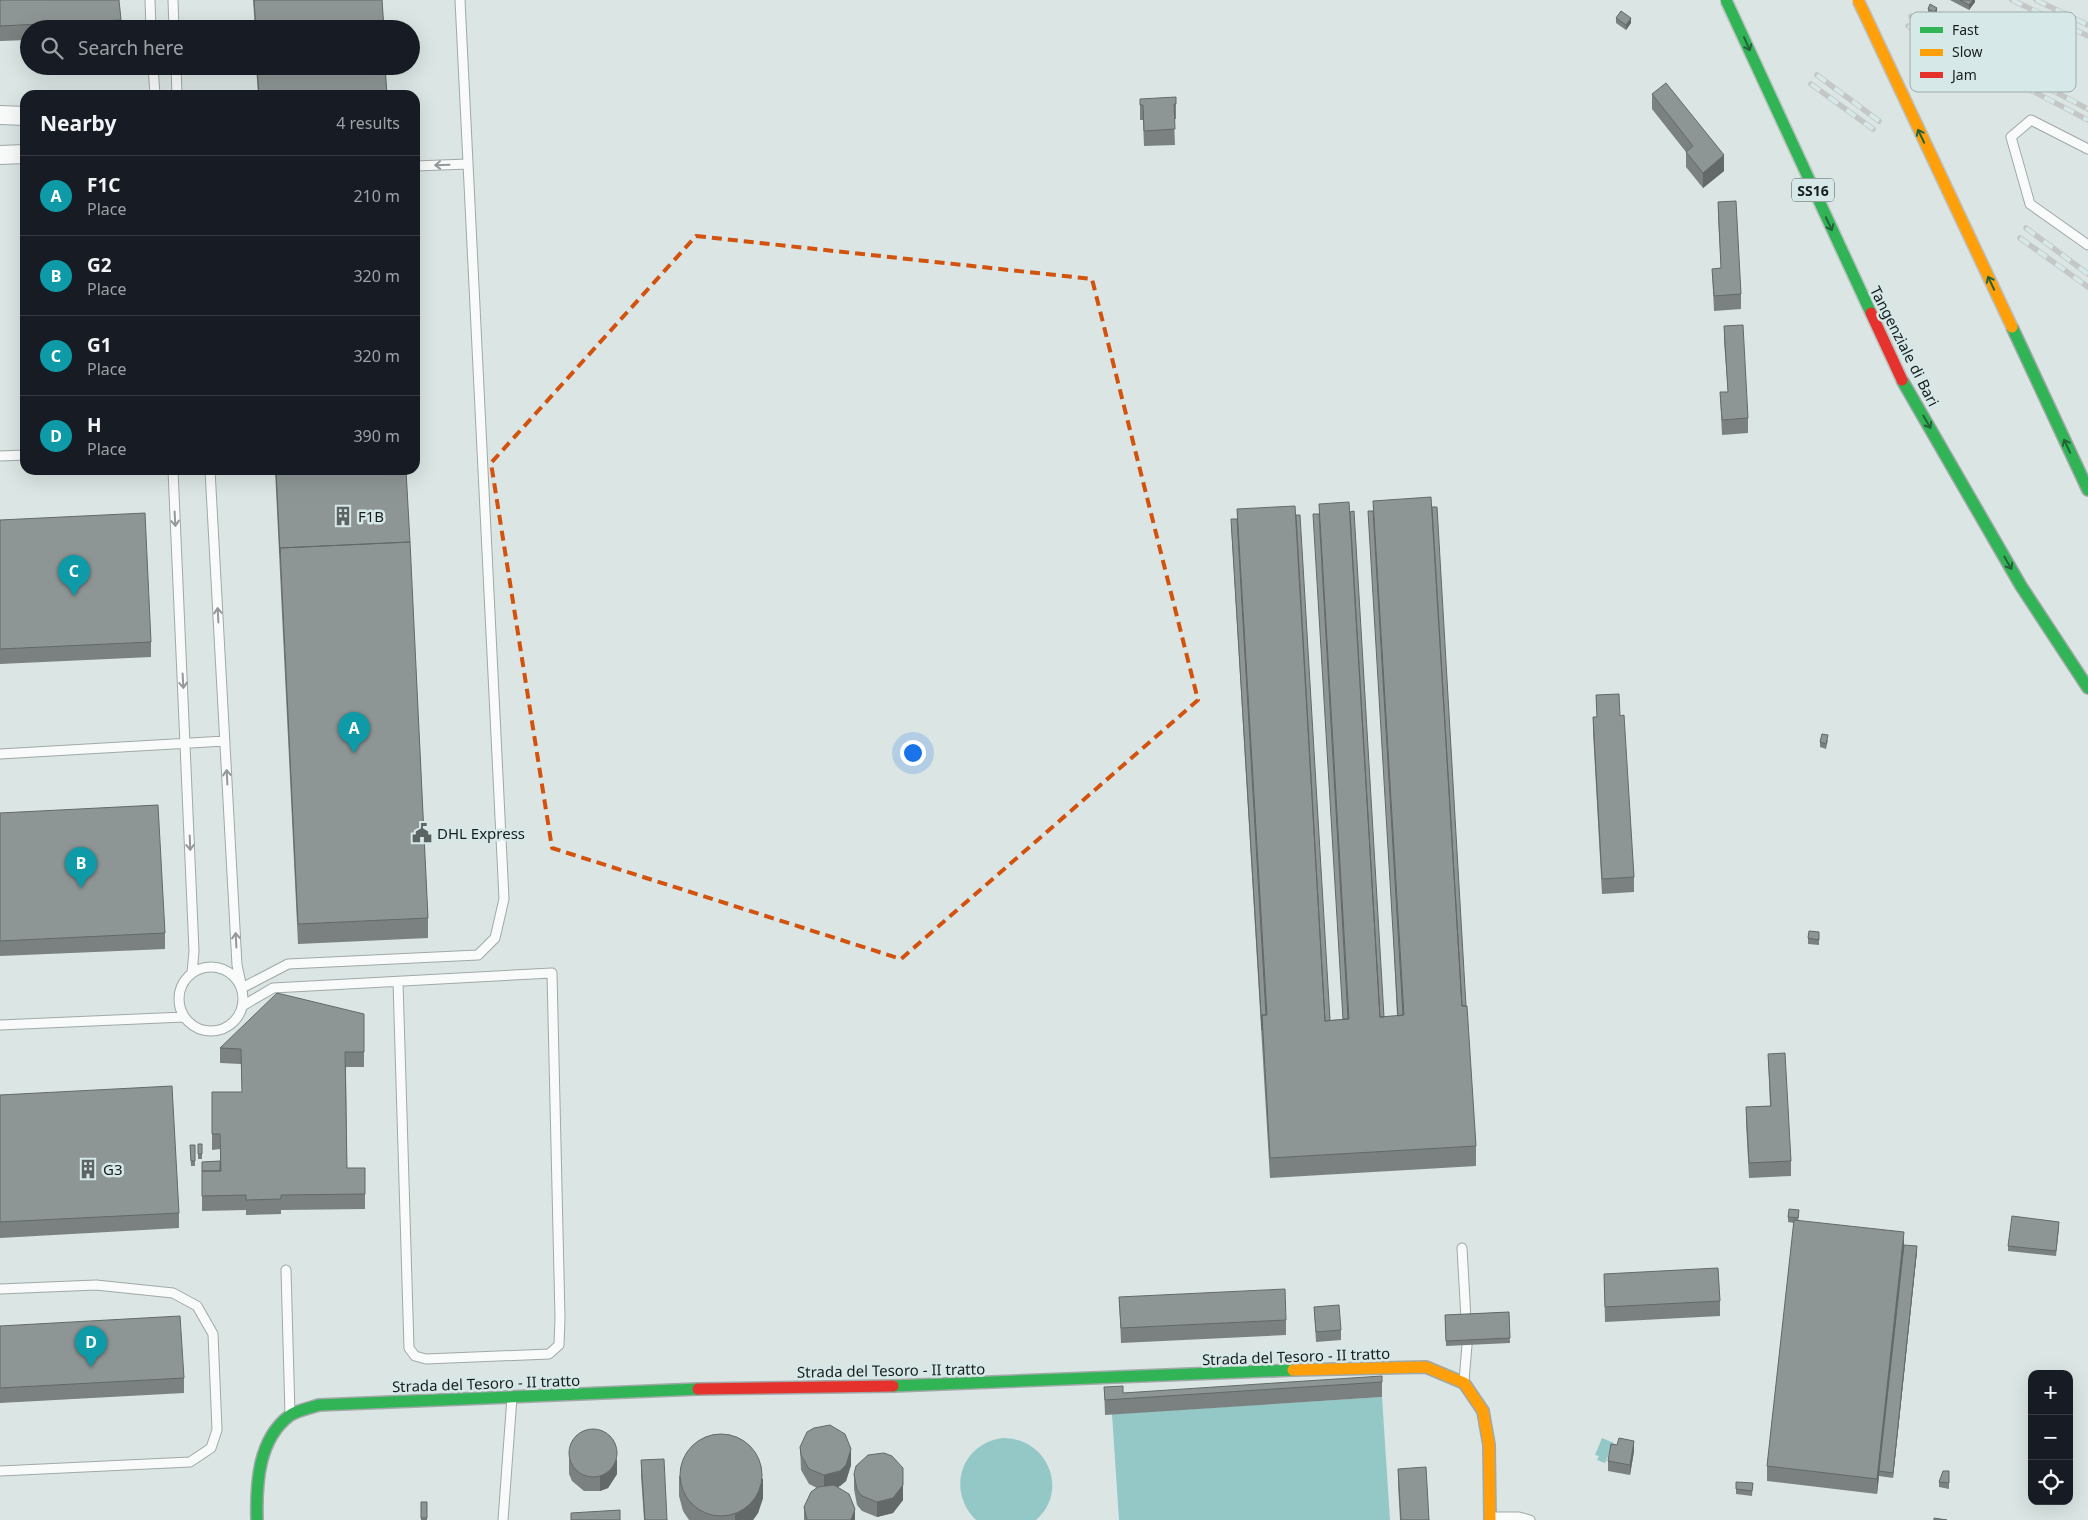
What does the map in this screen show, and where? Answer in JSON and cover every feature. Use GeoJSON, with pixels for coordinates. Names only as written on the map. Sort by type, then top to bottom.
{"type":"FeatureCollection","features":[{"type":"Feature","properties":{"kind":"main road","name":"Tangenziale di Bari"},"geometry":{"type":"LineString","coordinates":[[1726,0],[1902,380],[2021,586],[2088,688]]}},
{"type":"Feature","properties":{"kind":"main road"},"geometry":{"type":"LineString","coordinates":[[1858,0],[2088,490]]}},
{"type":"Feature","properties":{"kind":"main road","name":"Strada del Tesoro - II tratto"},"geometry":{"type":"LineString","coordinates":[[290,1415],[320,1405],[728,1388],[918,1386],[1376,1367],[1426,1367],[1464,1384]]}},
{"type":"Feature","properties":{"kind":"main road"},"geometry":{"type":"LineString","coordinates":[[1464,1384],[1483,1411],[1490,1445],[1490,1518]]}},
{"type":"Feature","properties":{"kind":"main road"},"geometry":{"type":"LineString","coordinates":[[257,1520],[256,1486],[267,1442],[290,1415]]}},
{"type":"Feature","properties":{"kind":"street"},"geometry":{"type":"LineString","coordinates":[[0,115],[20,116]]}},
{"type":"Feature","properties":{"kind":"street"},"geometry":{"type":"LineString","coordinates":[[0,156],[20,154]]}},
{"type":"Feature","properties":{"kind":"lane"},"geometry":{"type":"LineString","coordinates":[[150,0],[151,20]]}},
{"type":"Feature","properties":{"kind":"lane"},"geometry":{"type":"LineString","coordinates":[[173,0],[174,20]]}},
{"type":"Feature","properties":{"kind":"lane"},"geometry":{"type":"LineString","coordinates":[[242,988],[288,964],[478,955],[495,938],[504,899],[460,0]]}},
{"type":"Feature","properties":{"kind":"lane"},"geometry":{"type":"LineString","coordinates":[[154,75],[155,90]]}},
{"type":"Feature","properties":{"kind":"lane"},"geometry":{"type":"LineString","coordinates":[[176,75],[177,90]]}},
{"type":"Feature","properties":{"kind":"lane"},"geometry":{"type":"LineString","coordinates":[[2088,149],[2031,120],[2011,137],[2030,204],[2088,245]]}},
{"type":"Feature","properties":{"kind":"lane"},"geometry":{"type":"LineString","coordinates":[[420,166],[468,164]]}},
{"type":"Feature","properties":{"kind":"lane"},"geometry":{"type":"LineString","coordinates":[[0,456],[20,454]]}},
{"type":"Feature","properties":{"kind":"lane"},"geometry":{"type":"LineString","coordinates":[[173,475],[194,951],[192,973]]}},
{"type":"Feature","properties":{"kind":"lane"},"geometry":{"type":"LineString","coordinates":[[210,475],[237,965],[242,988],[244,1005],[239,1017],[229,1027],[219,1031],[208,1032],[197,1029],[184,1017],[178,1001],[180,990],[192,973],[200,969],[216,967],[232,974],[242,988]]}},
{"type":"Feature","properties":{"kind":"lane"},"geometry":{"type":"LineString","coordinates":[[0,754],[226,741]]}},
{"type":"Feature","properties":{"kind":"lane"},"geometry":{"type":"LineString","coordinates":[[244,1005],[273,988],[552,973],[560,1318],[559,1345],[549,1354],[426,1359],[415,1356],[409,1348],[398,982]]}},
{"type":"Feature","properties":{"kind":"lane"},"geometry":{"type":"LineString","coordinates":[[0,1024],[184,1017]]}},
{"type":"Feature","properties":{"kind":"lane"},"geometry":{"type":"LineString","coordinates":[[1462,1248],[1466,1319]]}},
{"type":"Feature","properties":{"kind":"lane"},"geometry":{"type":"LineString","coordinates":[[286,1270],[290,1415]]}},
{"type":"Feature","properties":{"kind":"lane"},"geometry":{"type":"LineString","coordinates":[[0,1289],[96,1284],[172,1293],[197,1306],[214,1334],[218,1430],[211,1448],[190,1462],[0,1472]]}},
{"type":"Feature","properties":{"kind":"lane"},"geometry":{"type":"LineString","coordinates":[[1464,1384],[1467,1345]]}},
{"type":"Feature","properties":{"kind":"lane"},"geometry":{"type":"LineString","coordinates":[[503,1520],[512,1397]]}},
{"type":"Feature","properties":{"kind":"lane"},"geometry":{"type":"LineString","coordinates":[[1490,1518],[1519,1517],[1530,1520]]}},
{"type":"Feature","properties":{"kind":"highlighted area"},"geometry":{"type":"Polygon","coordinates":[[[696,236],[1092,279],[1198,700],[901,959],[552,848],[491,463],[696,236]]]}},
{"type":"Feature","properties":{"kind":"water"},"geometry":{"type":"Polygon","coordinates":[[[1382,1397],[1390,1520],[1119,1520],[1112,1414],[1382,1397]]]}},
{"type":"Feature","properties":{"kind":"water"},"geometry":{"type":"Polygon","coordinates":[[[1003,1438],[1018,1440],[1032,1447],[1042,1456],[1049,1468],[1052,1481],[1051,1495],[1046,1508],[1036,1520],[976,1520],[967,1508],[962,1496],[960,1483],[962,1470],[968,1458],[977,1449],[989,1442],[1003,1438]]]}},
{"type":"Feature","properties":{"kind":"water"},"geometry":{"type":"Polygon","coordinates":[[[1602,1438],[1614,1443],[1605,1463],[1597,1460],[1599,1456],[1595,1455],[1602,1438]]]}},
{"type":"Feature","properties":{"kind":"building"},"geometry":{"type":"Polygon","coordinates":[[[0,0],[119,0],[121,20],[20,20],[20,25],[0,26],[0,0]]]}},
{"type":"Feature","properties":{"kind":"building"},"geometry":{"type":"Polygon","coordinates":[[[254,0],[382,0],[383,20],[255,20],[254,0]]]}},
{"type":"Feature","properties":{"kind":"building"},"geometry":{"type":"Polygon","coordinates":[[[1960,0],[1973,0],[1969,5],[1960,0]]]}},
{"type":"Feature","properties":{"kind":"building"},"geometry":{"type":"Polygon","coordinates":[[[1930,4],[1937,8],[1934,12],[1928,9],[1930,4]]]}},
{"type":"Feature","properties":{"kind":"building"},"geometry":{"type":"Polygon","coordinates":[[[1621,11],[1631,18],[1626,25],[1616,18],[1621,11]]]}},
{"type":"Feature","properties":{"kind":"building"},"geometry":{"type":"Polygon","coordinates":[[[258,75],[386,75],[387,90],[259,90],[258,75]]]}},
{"type":"Feature","properties":{"kind":"building"},"geometry":{"type":"Polygon","coordinates":[[[1666,83],[1724,155],[1703,173],[1686,152],[1693,146],[1652,94],[1666,83]]]}},
{"type":"Feature","properties":{"kind":"building"},"geometry":{"type":"Polygon","coordinates":[[[1176,97],[1176,104],[1174,104],[1175,129],[1144,131],[1143,105],[1140,105],[1140,99],[1176,97]]]}},
{"type":"Feature","properties":{"kind":"building"},"geometry":{"type":"Polygon","coordinates":[[[1736,201],[1741,294],[1714,296],[1712,269],[1721,268],[1718,202],[1736,201]]]}},
{"type":"Feature","properties":{"kind":"building"},"geometry":{"type":"Polygon","coordinates":[[[1743,325],[1748,418],[1722,420],[1720,392],[1728,392],[1724,326],[1743,325]]]}},
{"type":"Feature","properties":{"kind":"building","name":"F1B"},"geometry":{"type":"Polygon","coordinates":[[[276,475],[406,475],[410,542],[280,548],[280,553],[276,475]]]}},
{"type":"Feature","properties":{"kind":"building"},"geometry":{"type":"Polygon","coordinates":[[[1431,497],[1462,1006],[1467,1006],[1476,1146],[1270,1158],[1262,1015],[1267,1015],[1237,509],[1295,506],[1325,1021],[1349,1019],[1319,504],[1349,502],[1380,1017],[1404,1015],[1373,501],[1431,497]]]}},
{"type":"Feature","properties":{"kind":"building"},"geometry":{"type":"Polygon","coordinates":[[[1432,507],[1437,507],[1466,1006],[1462,1006],[1432,507]]]}},
{"type":"Feature","properties":{"kind":"building"},"geometry":{"type":"Polygon","coordinates":[[[1354,511],[1384,1017],[1380,1017],[1350,512],[1354,511]]]}},
{"type":"Feature","properties":{"kind":"building"},"geometry":{"type":"Polygon","coordinates":[[[1368,511],[1373,511],[1403,1015],[1398,1016],[1368,511]]]}},
{"type":"Feature","properties":{"kind":"building"},"geometry":{"type":"Polygon","coordinates":[[[145,513],[151,642],[0,649],[0,520],[145,513]]]}},
{"type":"Feature","properties":{"kind":"building"},"geometry":{"type":"Polygon","coordinates":[[[1313,514],[1319,514],[1348,1019],[1343,1019],[1313,514]]]}},
{"type":"Feature","properties":{"kind":"building"},"geometry":{"type":"Polygon","coordinates":[[[1296,515],[1300,515],[1330,1020],[1325,1021],[1296,515]]]}},
{"type":"Feature","properties":{"kind":"building"},"geometry":{"type":"Polygon","coordinates":[[[1231,519],[1237,519],[1266,1015],[1262,1015],[1262,1030],[1231,519]]]}},
{"type":"Feature","properties":{"kind":"building"},"geometry":{"type":"Polygon","coordinates":[[[410,542],[428,918],[298,924],[280,548],[410,542]]]}},
{"type":"Feature","properties":{"kind":"building"},"geometry":{"type":"Polygon","coordinates":[[[1619,694],[1620,716],[1624,715],[1634,877],[1602,879],[1593,717],[1597,717],[1596,695],[1619,694]]]}},
{"type":"Feature","properties":{"kind":"building"},"geometry":{"type":"Polygon","coordinates":[[[1822,734],[1828,735],[1826,744],[1820,742],[1822,734]]]}},
{"type":"Feature","properties":{"kind":"building"},"geometry":{"type":"Polygon","coordinates":[[[158,805],[165,933],[0,941],[0,813],[158,805]]]}},
{"type":"Feature","properties":{"kind":"building"},"geometry":{"type":"Polygon","coordinates":[[[1809,931],[1819,932],[1819,940],[1808,938],[1809,931]]]}},
{"type":"Feature","properties":{"kind":"building"},"geometry":{"type":"Polygon","coordinates":[[[277,993],[364,1014],[364,1052],[345,1052],[347,1168],[365,1168],[365,1194],[281,1195],[281,1199],[246,1200],[246,1195],[202,1196],[202,1171],[221,1171],[220,1134],[212,1134],[212,1092],[242,1092],[241,1049],[220,1048],[277,993]]]}},
{"type":"Feature","properties":{"kind":"building"},"geometry":{"type":"Polygon","coordinates":[[[1785,1053],[1791,1161],[1749,1163],[1746,1107],[1771,1106],[1768,1054],[1785,1053]]]}},
{"type":"Feature","properties":{"kind":"building","name":"G3"},"geometry":{"type":"Polygon","coordinates":[[[172,1086],[179,1213],[0,1222],[0,1095],[172,1086]]]}},
{"type":"Feature","properties":{"kind":"building"},"geometry":{"type":"Polygon","coordinates":[[[198,1144],[202,1144],[202,1154],[198,1154],[198,1144]]]}},
{"type":"Feature","properties":{"kind":"building"},"geometry":{"type":"Polygon","coordinates":[[[190,1145],[195,1145],[195,1161],[191,1161],[190,1145]]]}},
{"type":"Feature","properties":{"kind":"building"},"geometry":{"type":"Polygon","coordinates":[[[220,1161],[220,1171],[202,1171],[202,1162],[220,1161]]]}},
{"type":"Feature","properties":{"kind":"building"},"geometry":{"type":"Polygon","coordinates":[[[1789,1209],[1799,1210],[1798,1218],[1788,1217],[1789,1209]]]}},
{"type":"Feature","properties":{"kind":"building"},"geometry":{"type":"Polygon","coordinates":[[[2012,1216],[2059,1222],[2056,1251],[2008,1246],[2012,1216]]]}},
{"type":"Feature","properties":{"kind":"building"},"geometry":{"type":"Polygon","coordinates":[[[1794,1220],[1904,1232],[1877,1479],[1767,1466],[1794,1220]]]}},
{"type":"Feature","properties":{"kind":"building"},"geometry":{"type":"Polygon","coordinates":[[[1904,1245],[1917,1246],[1893,1473],[1879,1471],[1904,1245]]]}},
{"type":"Feature","properties":{"kind":"building"},"geometry":{"type":"Polygon","coordinates":[[[1718,1268],[1720,1301],[1605,1307],[1604,1274],[1718,1268]]]}},
{"type":"Feature","properties":{"kind":"building"},"geometry":{"type":"Polygon","coordinates":[[[1285,1289],[1286,1320],[1121,1328],[1119,1297],[1285,1289]]]}},
{"type":"Feature","properties":{"kind":"building"},"geometry":{"type":"Polygon","coordinates":[[[1339,1305],[1341,1330],[1316,1332],[1314,1307],[1339,1305]]]}},
{"type":"Feature","properties":{"kind":"building"},"geometry":{"type":"Polygon","coordinates":[[[1509,1312],[1510,1338],[1446,1341],[1445,1315],[1509,1312]]]}},
{"type":"Feature","properties":{"kind":"building"},"geometry":{"type":"Polygon","coordinates":[[[180,1316],[184,1378],[0,1388],[0,1326],[180,1316]]]}},
{"type":"Feature","properties":{"kind":"building"},"geometry":{"type":"Polygon","coordinates":[[[1382,1376],[1382,1382],[1105,1400],[1104,1387],[1123,1386],[1123,1393],[1382,1376]]]}},
{"type":"Feature","properties":{"kind":"building"},"geometry":{"type":"Polygon","coordinates":[[[830,1425],[845,1434],[851,1449],[846,1465],[840,1471],[824,1475],[809,1469],[801,1455],[800,1447],[807,1432],[814,1428],[830,1425]]]}},
{"type":"Feature","properties":{"kind":"building"},"geometry":{"type":"Polygon","coordinates":[[[593,1429],[602,1431],[610,1436],[615,1444],[617,1453],[615,1462],[610,1470],[602,1475],[593,1477],[584,1475],[576,1470],[571,1462],[569,1453],[571,1444],[576,1436],[584,1431],[593,1429]]]}},
{"type":"Feature","properties":{"kind":"building"},"geometry":{"type":"Polygon","coordinates":[[[721,1434],[737,1437],[750,1446],[759,1459],[762,1475],[759,1491],[750,1504],[737,1513],[721,1516],[705,1513],[692,1504],[683,1491],[680,1475],[683,1459],[692,1446],[705,1437],[721,1434]]]}},
{"type":"Feature","properties":{"kind":"building"},"geometry":{"type":"Polygon","coordinates":[[[1619,1438],[1634,1441],[1630,1465],[1608,1461],[1611,1444],[1617,1445],[1619,1438]]]}},
{"type":"Feature","properties":{"kind":"building"},"geometry":{"type":"Polygon","coordinates":[[[884,1453],[892,1456],[903,1468],[903,1485],[893,1498],[877,1502],[862,1496],[857,1490],[854,1474],[856,1466],[868,1455],[884,1453]]]}},
{"type":"Feature","properties":{"kind":"building"},"geometry":{"type":"Polygon","coordinates":[[[664,1459],[667,1520],[645,1520],[641,1460],[664,1459]]]}},
{"type":"Feature","properties":{"kind":"building"},"geometry":{"type":"Polygon","coordinates":[[[1426,1467],[1429,1520],[1401,1520],[1398,1469],[1426,1467]]]}},
{"type":"Feature","properties":{"kind":"building"},"geometry":{"type":"Polygon","coordinates":[[[1943,1471],[1949,1471],[1949,1483],[1939,1482],[1943,1471]]]}},
{"type":"Feature","properties":{"kind":"building"},"geometry":{"type":"Polygon","coordinates":[[[1736,1482],[1753,1483],[1752,1491],[1736,1489],[1736,1482]]]}},
{"type":"Feature","properties":{"kind":"building"},"geometry":{"type":"Polygon","coordinates":[[[834,1485],[849,1494],[855,1509],[851,1520],[807,1520],[804,1507],[811,1492],[818,1487],[834,1485]]]}},
{"type":"Feature","properties":{"kind":"building"},"geometry":{"type":"Polygon","coordinates":[[[421,1502],[427,1502],[427,1518],[421,1518],[421,1502]]]}},
{"type":"Feature","properties":{"kind":"building"},"geometry":{"type":"Polygon","coordinates":[[[620,1510],[620,1520],[571,1520],[571,1513],[620,1510]]]}},
{"type":"Feature","properties":{"kind":"railway"},"geometry":{"type":"LineString","coordinates":[[2012,0],[2037,12]]}},
{"type":"Feature","properties":{"kind":"railway"},"geometry":{"type":"LineString","coordinates":[[2036,0],[2061,12]]}},
{"type":"Feature","properties":{"kind":"railway"},"geometry":{"type":"LineString","coordinates":[[2076,19],[2088,25]]}},
{"type":"Feature","properties":{"kind":"railway"},"geometry":{"type":"LineString","coordinates":[[2076,30],[2088,36]]}},
{"type":"Feature","properties":{"kind":"railway"},"geometry":{"type":"LineString","coordinates":[[1817,75],[1879,121]]}},
{"type":"Feature","properties":{"kind":"railway"},"geometry":{"type":"LineString","coordinates":[[1811,84],[1873,129]]}},
{"type":"Feature","properties":{"kind":"railway"},"geometry":{"type":"LineString","coordinates":[[2034,92],[2088,120]]}},
{"type":"Feature","properties":{"kind":"railway"},"geometry":{"type":"LineString","coordinates":[[2056,92],[2088,109]]}},
{"type":"Feature","properties":{"kind":"railway"},"geometry":{"type":"LineString","coordinates":[[2026,228],[2088,274]]}},
{"type":"Feature","properties":{"kind":"railway"},"geometry":{"type":"LineString","coordinates":[[2020,238],[2088,287]]}},
{"type":"Feature","properties":{"kind":"traffic: fast"},"geometry":{"type":"LineString","coordinates":[[1726,0],[1871,313]]}},
{"type":"Feature","properties":{"kind":"traffic: fast"},"geometry":{"type":"LineString","coordinates":[[2012,327],[2088,490]]}},
{"type":"Feature","properties":{"kind":"traffic: fast"},"geometry":{"type":"LineString","coordinates":[[1902,380],[2021,586],[2088,688]]}},
{"type":"Feature","properties":{"kind":"traffic: fast"},"geometry":{"type":"LineString","coordinates":[[893,1386],[1293,1370]]}},
{"type":"Feature","properties":{"kind":"traffic: fast"},"geometry":{"type":"LineString","coordinates":[[257,1520],[257,1492],[265,1450],[279,1426],[289,1416],[304,1409],[319,1405],[698,1389]]}},
{"type":"Feature","properties":{"kind":"traffic: slow"},"geometry":{"type":"LineString","coordinates":[[1858,0],[2012,327]]}},
{"type":"Feature","properties":{"kind":"traffic: slow"},"geometry":{"type":"LineString","coordinates":[[1293,1370],[1426,1367],[1464,1383],[1483,1411],[1489,1445],[1490,1520]]}},
{"type":"Feature","properties":{"kind":"traffic: jam"},"geometry":{"type":"LineString","coordinates":[[1871,313],[1902,380]]}},
{"type":"Feature","properties":{"kind":"traffic: jam"},"geometry":{"type":"LineString","coordinates":[[698,1389],[893,1386]]}},
{"type":"Feature","properties":{"kind":"place","name":"F1B"},"geometry":{"type":"Point","coordinates":[343,516]}},
{"type":"Feature","properties":{"kind":"place","name":"G1"},"geometry":{"type":"Point","coordinates":[74,596]}},
{"type":"Feature","properties":{"kind":"place","name":"F1C"},"geometry":{"type":"Point","coordinates":[354,753]}},
{"type":"Feature","properties":{"kind":"place","name":"DHL Express"},"geometry":{"type":"Point","coordinates":[422,833]}},
{"type":"Feature","properties":{"kind":"place","name":"G2"},"geometry":{"type":"Point","coordinates":[81,888]}},
{"type":"Feature","properties":{"kind":"place","name":"G3"},"geometry":{"type":"Point","coordinates":[88,1169]}},
{"type":"Feature","properties":{"kind":"place","name":"H"},"geometry":{"type":"Point","coordinates":[91,1367]}}]}
